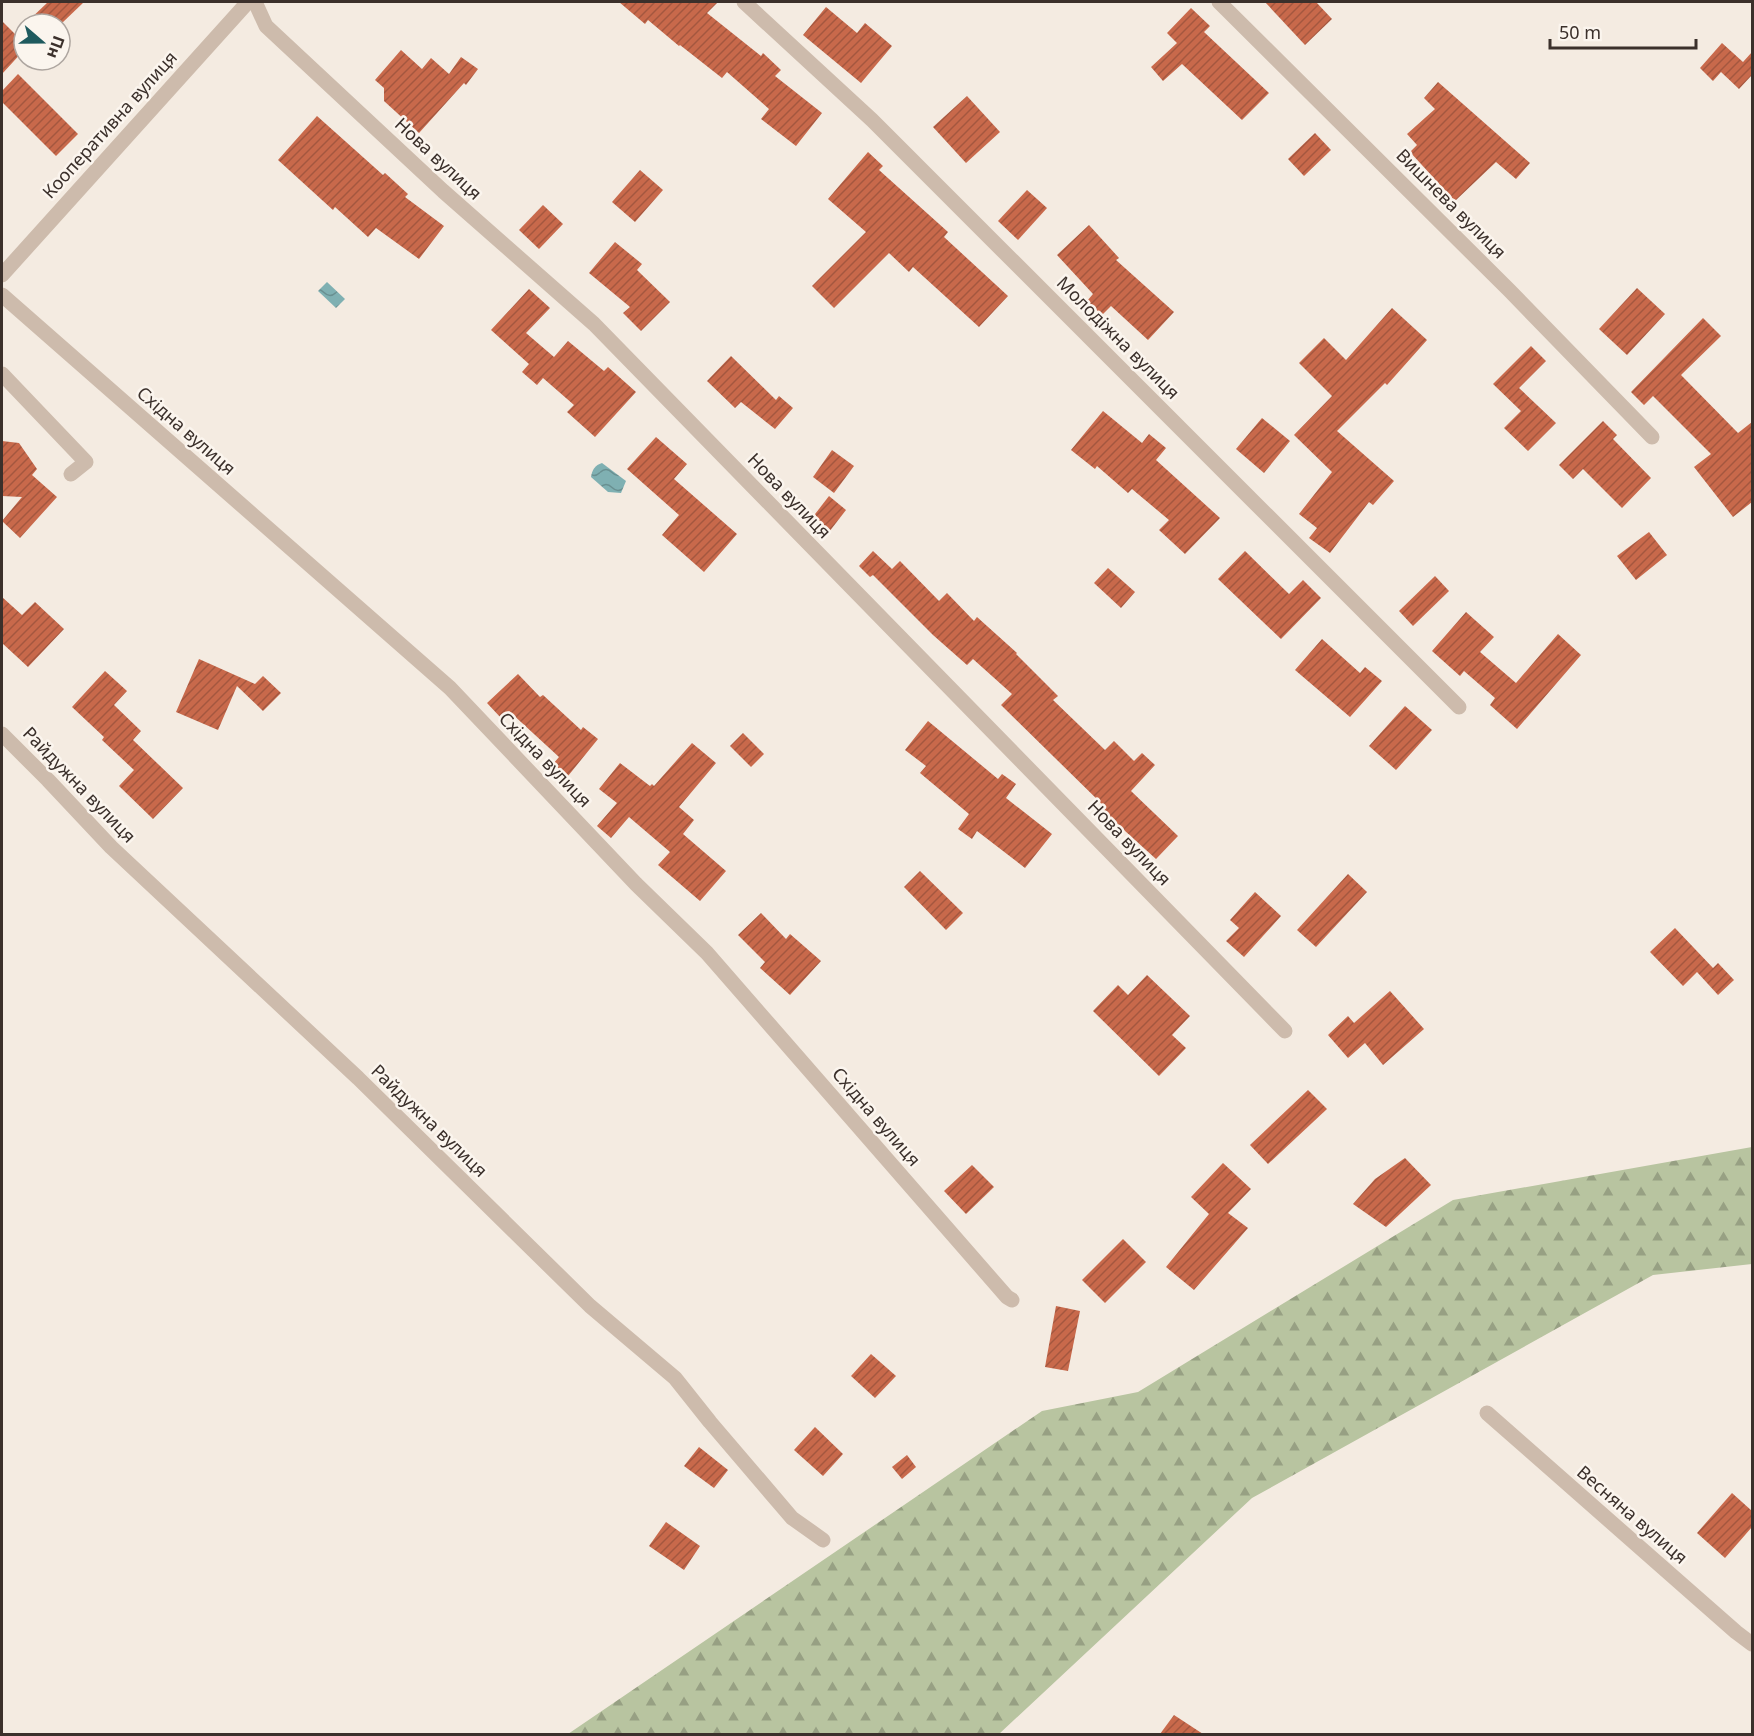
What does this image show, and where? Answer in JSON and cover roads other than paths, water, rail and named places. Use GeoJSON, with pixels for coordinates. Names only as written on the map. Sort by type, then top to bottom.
{"type":"FeatureCollection","features":[{"type":"Feature","properties":{"kind":"street","name":"Кооперативна вулиця"},"geometry":{"type":"LineString","coordinates":[[3,269],[248,2]]}},
{"type":"Feature","properties":{"kind":"street","name":"Нова вулиця"},"geometry":{"type":"LineString","coordinates":[[255,2],[266,26],[443,191],[594,324],[1285,1031]]}},
{"type":"Feature","properties":{"kind":"street","name":"Молодіжна вулиця"},"geometry":{"type":"LineString","coordinates":[[744,2],[889,137],[1459,707]]}},
{"type":"Feature","properties":{"kind":"street","name":"Вишнева вулиця"},"geometry":{"type":"LineString","coordinates":[[1220,2],[1510,291],[1652,437]]}},
{"type":"Feature","properties":{"kind":"street","name":"Східна вулиця"},"geometry":{"type":"LineString","coordinates":[[2,295],[450,688],[636,884],[706,953],[1012,1300]]}},
{"type":"Feature","properties":{"kind":"street"},"geometry":{"type":"LineString","coordinates":[[2,374],[86,462],[71,474]]}},
{"type":"Feature","properties":{"kind":"street","name":"Райдужна вулиця"},"geometry":{"type":"LineString","coordinates":[[2,734],[111,847],[358,1078],[590,1306],[675,1378],[792,1518],[823,1540]]}},
{"type":"Feature","properties":{"kind":"street","name":"Весняна вулиця"},"geometry":{"type":"LineString","coordinates":[[1487,1413],[1752,1644]]}},
{"type":"Feature","properties":{"kind":"water"},"geometry":{"type":"Polygon","coordinates":[[[327,282],[345,299],[336,308],[318,291],[327,282]]]}},
{"type":"Feature","properties":{"kind":"water"},"geometry":{"type":"Polygon","coordinates":[[[602,463],[626,481],[621,493],[608,492],[591,477],[594,468],[602,463]]]}}]}
